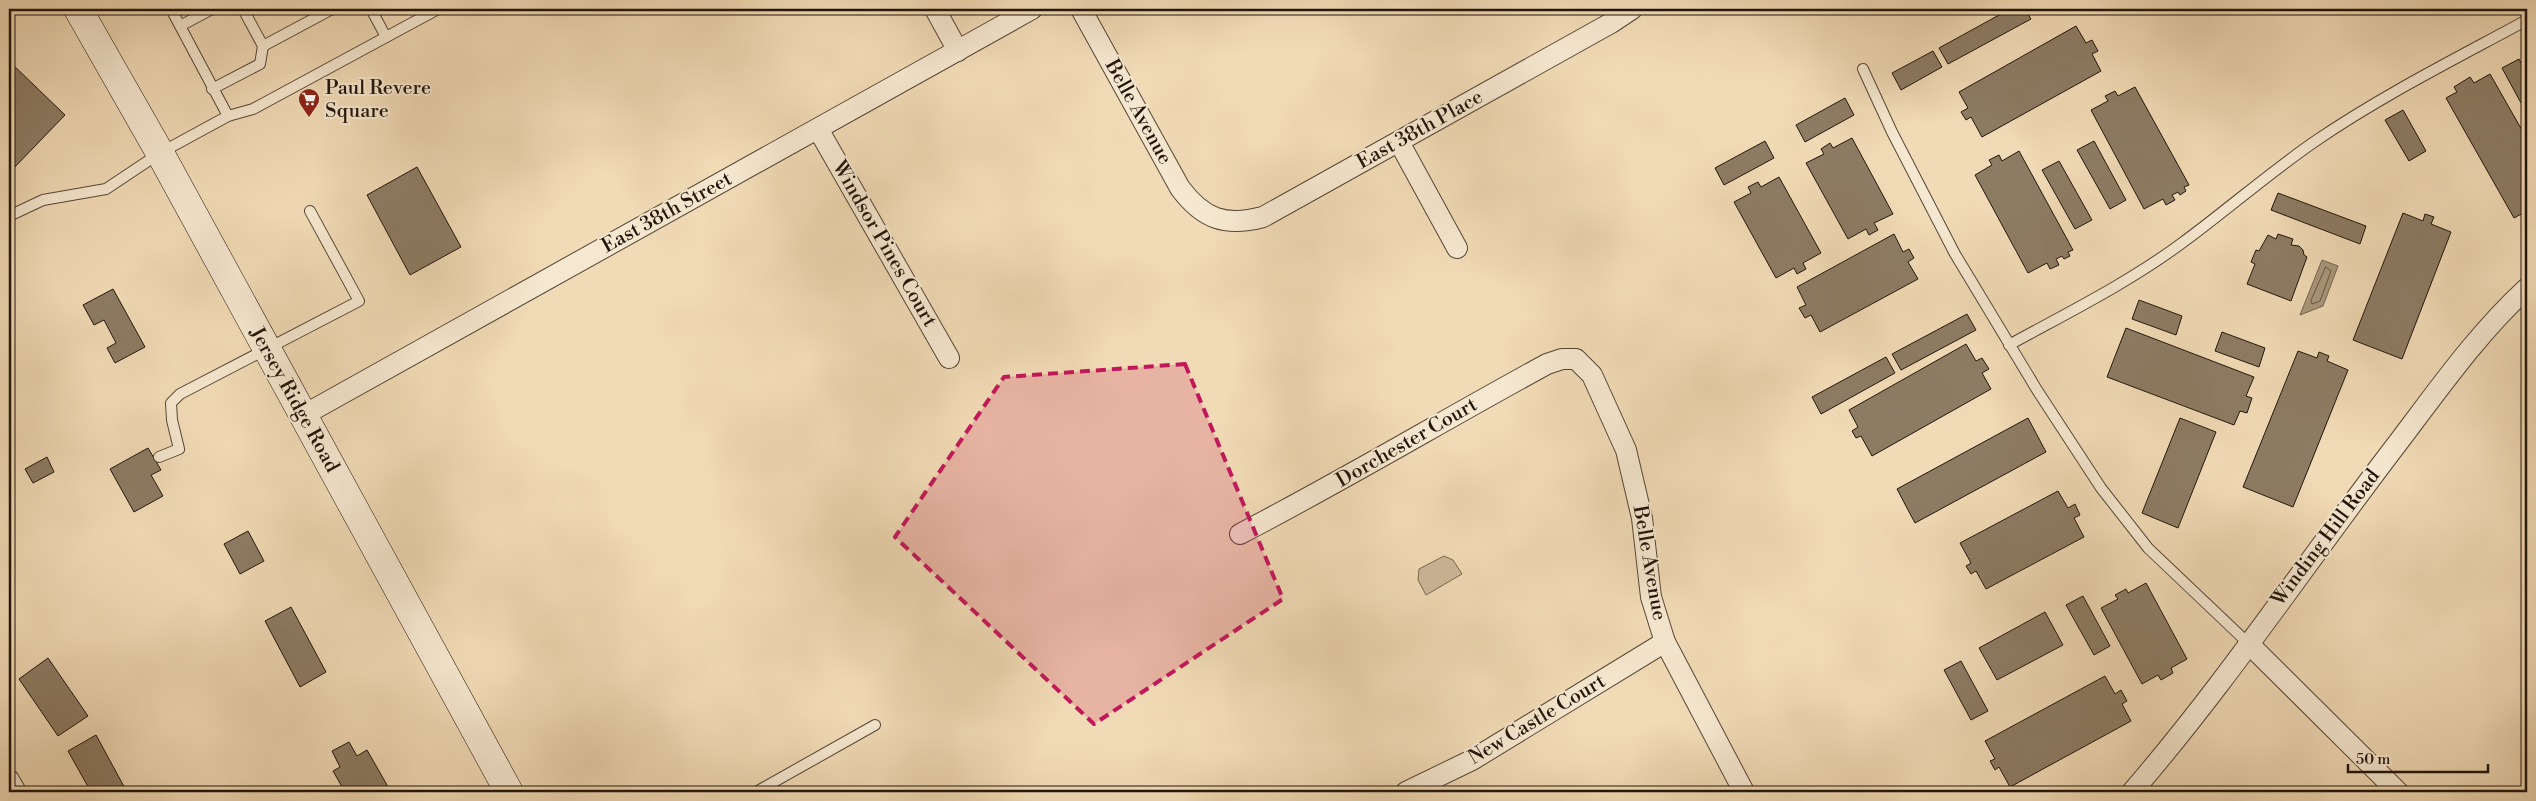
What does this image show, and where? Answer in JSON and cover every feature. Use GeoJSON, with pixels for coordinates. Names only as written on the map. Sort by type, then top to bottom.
{"type":"FeatureCollection","features":[{"type":"Feature","properties":{"kind":"main road","name":"Jersey Ridge Road"},"geometry":{"type":"LineString","coordinates":[[78,9],[160,153],[302,416],[510,792]]}},
{"type":"Feature","properties":{"kind":"street"},"geometry":{"type":"LineString","coordinates":[[935,9],[958,51]]}},
{"type":"Feature","properties":{"kind":"street","name":"East 38th Street"},"geometry":{"type":"LineString","coordinates":[[302,416],[1032,9]]}},
{"type":"Feature","properties":{"kind":"street","name":"Belle Avenue"},"geometry":{"type":"LineString","coordinates":[[1080,9],[1180,188],[1190,202],[1201,211]]}},
{"type":"Feature","properties":{"kind":"street","name":"East 38th Place"},"geometry":{"type":"LineString","coordinates":[[1201,211],[1212,218],[1228,221],[1245,222],[1263,217],[1611,23],[1632,9]]}},
{"type":"Feature","properties":{"kind":"street","name":"Windsor Pines Court"},"geometry":{"type":"LineString","coordinates":[[818,129],[949,358]]}},
{"type":"Feature","properties":{"kind":"street"},"geometry":{"type":"LineString","coordinates":[[1399,142],[1457,248]]}},
{"type":"Feature","properties":{"kind":"street","name":"Winding Hill Road"},"geometry":{"type":"LineString","coordinates":[[2132,792],[2180,736],[2341,517],[2466,354],[2527,288]]}},
{"type":"Feature","properties":{"kind":"street","name":"Dorchester Court"},"geometry":{"type":"LineString","coordinates":[[1240,534],[1327,489],[1447,418],[1547,364],[1562,359],[1576,359]]}},
{"type":"Feature","properties":{"kind":"street","name":"Belle Avenue"},"geometry":{"type":"LineString","coordinates":[[1576,359],[1592,375],[1626,450],[1642,518],[1651,597],[1665,642],[1744,792]]}},
{"type":"Feature","properties":{"kind":"street","name":"New Castle Court"},"geometry":{"type":"LineString","coordinates":[[1406,792],[1472,760],[1665,642]]}},
{"type":"Feature","properties":{"kind":"street"},"geometry":{"type":"LineString","coordinates":[[2248,643],[2398,792]]}},
{"type":"Feature","properties":{"kind":"street"},"geometry":{"type":"LineString","coordinates":[[9,780],[16,792]]}},
{"type":"Feature","properties":{"kind":"lane"},"geometry":{"type":"LineString","coordinates":[[171,9],[228,116]]}},
{"type":"Feature","properties":{"kind":"lane"},"geometry":{"type":"LineString","coordinates":[[180,26],[212,9]]}},
{"type":"Feature","properties":{"kind":"lane"},"geometry":{"type":"LineString","coordinates":[[212,89],[260,64],[263,46],[243,9]]}},
{"type":"Feature","properties":{"kind":"lane"},"geometry":{"type":"LineString","coordinates":[[263,46],[332,9]]}},
{"type":"Feature","properties":{"kind":"lane"},"geometry":{"type":"LineString","coordinates":[[371,9],[386,37]]}},
{"type":"Feature","properties":{"kind":"lane"},"geometry":{"type":"LineString","coordinates":[[9,216],[43,200],[106,189],[160,153],[228,116],[253,109],[438,9]]}},
{"type":"Feature","properties":{"kind":"lane"},"geometry":{"type":"LineString","coordinates":[[2009,345],[2111,288],[2181,244],[2264,177],[2318,138],[2406,86],[2527,20]]}},
{"type":"Feature","properties":{"kind":"lane"},"geometry":{"type":"LineString","coordinates":[[1863,69],[1892,132],[1955,254],[2009,345],[2101,488],[2148,548],[2248,643]]}},
{"type":"Feature","properties":{"kind":"lane"},"geometry":{"type":"LineString","coordinates":[[159,457],[179,449],[172,420],[171,403],[180,394],[359,301],[310,210]]}},
{"type":"Feature","properties":{"kind":"lane"},"geometry":{"type":"LineString","coordinates":[[756,792],[875,725]]}},
{"type":"Feature","properties":{"kind":"highlighted area"},"geometry":{"type":"Polygon","coordinates":[[[1185,364],[1283,599],[1094,724],[895,537],[1004,377],[1185,364]]]}},
{"type":"Feature","properties":{"kind":"shaded area"},"geometry":{"type":"Polygon","coordinates":[[[1444,556],[1453,560],[1462,574],[1426,595],[1418,580],[1419,569],[1444,556]]]}},
{"type":"Feature","properties":{"kind":"water"},"geometry":{"type":"Polygon","coordinates":[[[2322,260],[2338,266],[2323,306],[2300,315],[2322,260]]]}},
{"type":"Feature","properties":{"kind":"building"},"geometry":{"type":"Polygon","coordinates":[[[2010,9],[2025,9],[2031,19],[1948,64],[1939,48],[2010,9]]]}},
{"type":"Feature","properties":{"kind":"building"},"geometry":{"type":"Polygon","coordinates":[[[2076,26],[2086,43],[2092,40],[2098,51],[2092,54],[2101,71],[1982,137],[1971,117],[1966,120],[1961,112],[1968,108],[1959,92],[2076,26]]]}},
{"type":"Feature","properties":{"kind":"building"},"geometry":{"type":"Polygon","coordinates":[[[1933,51],[1942,67],[1901,90],[1892,73],[1933,51]]]}},
{"type":"Feature","properties":{"kind":"building"},"geometry":{"type":"Polygon","coordinates":[[[2519,59],[2527,75],[2527,114],[2502,68],[2519,59]]]}},
{"type":"Feature","properties":{"kind":"building"},"geometry":{"type":"Polygon","coordinates":[[[9,61],[65,115],[10,172],[9,171],[9,61]]]}},
{"type":"Feature","properties":{"kind":"building"},"geometry":{"type":"Polygon","coordinates":[[[2490,74],[2527,139],[2527,211],[2514,218],[2446,98],[2457,92],[2454,87],[2470,77],[2474,83],[2490,74]]]}},
{"type":"Feature","properties":{"kind":"building"},"geometry":{"type":"Polygon","coordinates":[[[2135,87],[2189,185],[2184,187],[2186,191],[2180,195],[2178,192],[2172,195],[2175,200],[2166,205],[2163,199],[2144,209],[2091,110],[2108,101],[2105,96],[2115,91],[2118,96],[2135,87]]]}},
{"type":"Feature","properties":{"kind":"building"},"geometry":{"type":"Polygon","coordinates":[[[1845,98],[1854,115],[1805,142],[1796,125],[1845,98]]]}},
{"type":"Feature","properties":{"kind":"building"},"geometry":{"type":"Polygon","coordinates":[[[2403,110],[2426,151],[2409,161],[2385,120],[2403,110]]]}},
{"type":"Feature","properties":{"kind":"building"},"geometry":{"type":"Polygon","coordinates":[[[1852,138],[1893,214],[1874,223],[1878,230],[1869,235],[1866,229],[1848,239],[1806,163],[1824,154],[1821,149],[1830,143],[1833,148],[1852,138]]]}},
{"type":"Feature","properties":{"kind":"building"},"geometry":{"type":"Polygon","coordinates":[[[1765,141],[1774,158],[1724,185],[1715,168],[1765,141]]]}},
{"type":"Feature","properties":{"kind":"building"},"geometry":{"type":"Polygon","coordinates":[[[2094,141],[2126,200],[2110,209],[2077,150],[2094,141]]]}},
{"type":"Feature","properties":{"kind":"building"},"geometry":{"type":"Polygon","coordinates":[[[2019,151],[2073,250],[2068,252],[2070,256],[2064,259],[2062,256],[2056,259],[2059,265],[2050,269],[2047,263],[2028,273],[1975,175],[1992,165],[1989,160],[1999,155],[2002,161],[2019,151]]]}},
{"type":"Feature","properties":{"kind":"building"},"geometry":{"type":"Polygon","coordinates":[[[2059,161],[2092,220],[2075,229],[2042,170],[2059,161]]]}},
{"type":"Feature","properties":{"kind":"building"},"geometry":{"type":"Polygon","coordinates":[[[417,167],[461,247],[410,275],[367,195],[417,167]]]}},
{"type":"Feature","properties":{"kind":"building"},"geometry":{"type":"Polygon","coordinates":[[[1779,177],[1821,253],[1803,263],[1806,269],[1797,274],[1794,268],[1776,278],[1734,202],[1751,193],[1748,187],[1758,182],[1761,187],[1779,177]]]}},
{"type":"Feature","properties":{"kind":"building"},"geometry":{"type":"Polygon","coordinates":[[[2278,193],[2366,226],[2360,244],[2271,210],[2278,193]]]}},
{"type":"Feature","properties":{"kind":"building"},"geometry":{"type":"Polygon","coordinates":[[[2403,213],[2423,221],[2425,214],[2434,217],[2431,224],[2451,232],[2402,359],[2353,340],[2403,213]]]}},
{"type":"Feature","properties":{"kind":"building"},"geometry":{"type":"Polygon","coordinates":[[[1894,234],[1903,252],[1909,249],[1914,258],[1908,262],[1918,279],[1820,332],[1811,315],[1805,318],[1799,308],[1806,305],[1797,287],[1894,234]]]}},
{"type":"Feature","properties":{"kind":"building"},"geometry":{"type":"Polygon","coordinates":[[[2278,234],[2293,239],[2291,245],[2299,246],[2307,257],[2291,301],[2247,284],[2255,264],[2251,262],[2256,250],[2259,251],[2268,235],[2276,239],[2278,234]]]}},
{"type":"Feature","properties":{"kind":"building"},"geometry":{"type":"Polygon","coordinates":[[[113,289],[145,347],[115,363],[107,348],[116,343],[104,320],[94,325],[83,305],[113,289]]]}},
{"type":"Feature","properties":{"kind":"building"},"geometry":{"type":"Polygon","coordinates":[[[2139,300],[2182,316],[2176,335],[2132,319],[2139,300]]]}},
{"type":"Feature","properties":{"kind":"building"},"geometry":{"type":"Polygon","coordinates":[[[1967,314],[1976,330],[1901,370],[1892,354],[1967,314]]]}},
{"type":"Feature","properties":{"kind":"building"},"geometry":{"type":"Polygon","coordinates":[[[2126,328],[2254,377],[2246,396],[2252,398],[2247,413],[2240,411],[2234,425],[2107,377],[2126,328]]]}},
{"type":"Feature","properties":{"kind":"building"},"geometry":{"type":"Polygon","coordinates":[[[2222,332],[2265,348],[2259,367],[2215,351],[2222,332]]]}},
{"type":"Feature","properties":{"kind":"building"},"geometry":{"type":"Polygon","coordinates":[[[1966,344],[1976,361],[1982,358],[1989,369],[1982,373],[1991,389],[1872,456],[1861,436],[1856,438],[1852,431],[1858,427],[1849,410],[1966,344]]]}},
{"type":"Feature","properties":{"kind":"building"},"geometry":{"type":"Polygon","coordinates":[[[2298,351],[2317,358],[2319,352],[2329,356],[2327,361],[2348,370],[2293,507],[2243,487],[2298,351]]]}},
{"type":"Feature","properties":{"kind":"building"},"geometry":{"type":"Polygon","coordinates":[[[1886,357],[1895,373],[1821,414],[1812,397],[1886,357]]]}},
{"type":"Feature","properties":{"kind":"building"},"geometry":{"type":"Polygon","coordinates":[[[2028,418],[2046,452],[1915,523],[1897,489],[2028,418]]]}},
{"type":"Feature","properties":{"kind":"building"},"geometry":{"type":"Polygon","coordinates":[[[2180,418],[2216,432],[2178,528],[2142,513],[2180,418]]]}},
{"type":"Feature","properties":{"kind":"building"},"geometry":{"type":"Polygon","coordinates":[[[148,448],[161,470],[151,475],[163,496],[134,512],[110,469],[148,448]]]}},
{"type":"Feature","properties":{"kind":"building"},"geometry":{"type":"Polygon","coordinates":[[[47,457],[54,472],[33,483],[25,469],[47,457]]]}},
{"type":"Feature","properties":{"kind":"building"},"geometry":{"type":"Polygon","coordinates":[[[2058,491],[2068,508],[2075,504],[2080,515],[2074,518],[2084,537],[1986,589],[1976,571],[1971,574],[1966,566],[1971,563],[1960,543],[2058,491]]]}},
{"type":"Feature","properties":{"kind":"building"},"geometry":{"type":"Polygon","coordinates":[[[248,531],[264,561],[240,574],[224,544],[248,531]]]}},
{"type":"Feature","properties":{"kind":"building"},"geometry":{"type":"Polygon","coordinates":[[[2146,583],[2187,659],[2171,668],[2173,673],[2161,680],[2158,675],[2142,684],[2101,608],[2118,599],[2115,595],[2126,589],[2128,593],[2146,583]]]}},
{"type":"Feature","properties":{"kind":"building"},"geometry":{"type":"Polygon","coordinates":[[[2083,596],[2110,646],[2094,655],[2066,605],[2083,596]]]}},
{"type":"Feature","properties":{"kind":"building"},"geometry":{"type":"Polygon","coordinates":[[[291,607],[326,672],[300,687],[265,621],[291,607]]]}},
{"type":"Feature","properties":{"kind":"building"},"geometry":{"type":"Polygon","coordinates":[[[2045,612],[2063,645],[1997,680],[1979,648],[2045,612]]]}},
{"type":"Feature","properties":{"kind":"building"},"geometry":{"type":"Polygon","coordinates":[[[48,658],[88,716],[58,736],[19,679],[48,658]]]}},
{"type":"Feature","properties":{"kind":"building"},"geometry":{"type":"Polygon","coordinates":[[[1961,661],[1988,711],[1971,720],[1944,670],[1961,661]]]}},
{"type":"Feature","properties":{"kind":"building"},"geometry":{"type":"Polygon","coordinates":[[[2105,676],[2115,694],[2121,690],[2127,701],[2122,704],[2131,721],[2010,787],[1999,767],[1995,770],[1990,761],[1995,759],[1985,741],[2105,676]]]}},
{"type":"Feature","properties":{"kind":"building"},"geometry":{"type":"Polygon","coordinates":[[[96,735],[127,792],[91,792],[68,751],[96,735]]]}},
{"type":"Feature","properties":{"kind":"building"},"geometry":{"type":"Polygon","coordinates":[[[349,742],[357,756],[367,750],[391,792],[345,792],[333,771],[340,767],[332,751],[349,742]]]}},
{"type":"Feature","properties":{"kind":"place","name":"Paul Revere Square"},"geometry":{"type":"Point","coordinates":[309,118]}}]}
